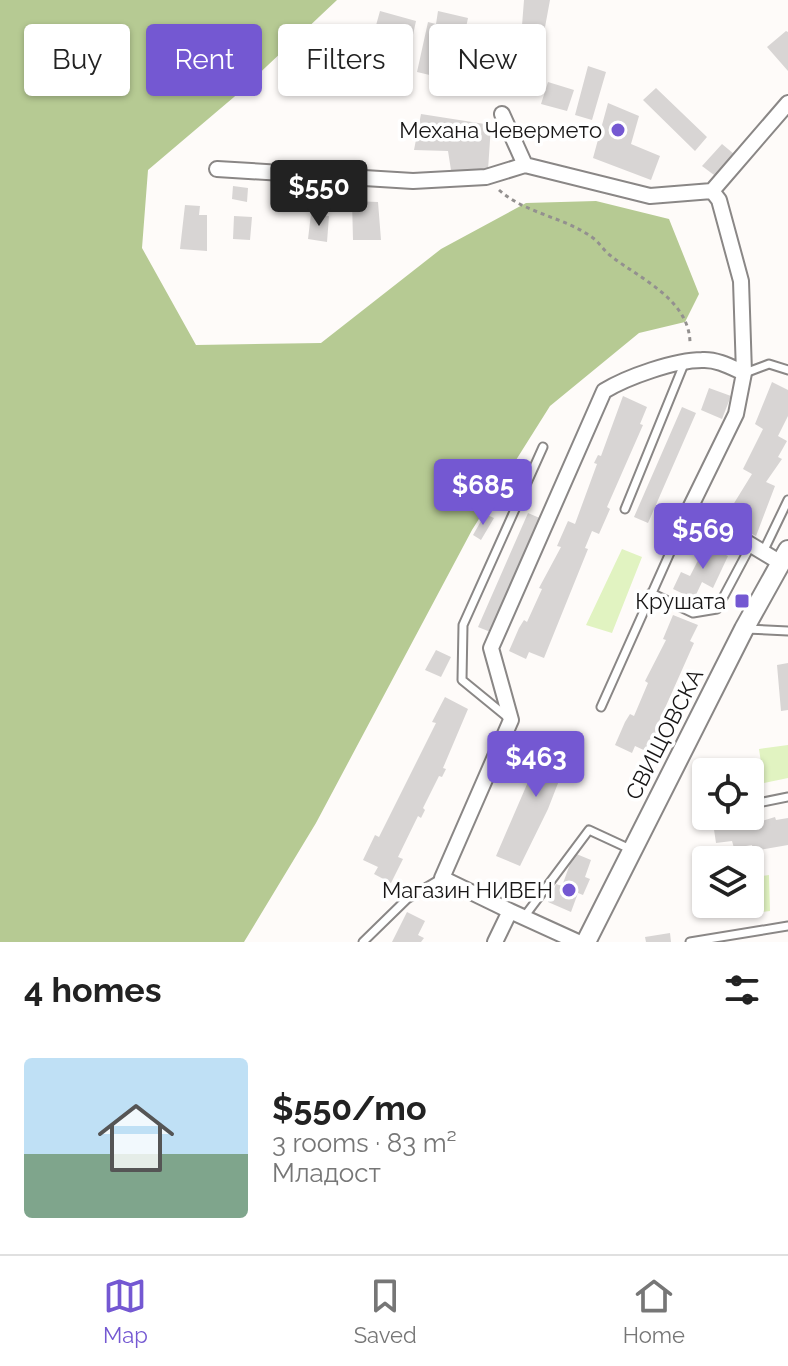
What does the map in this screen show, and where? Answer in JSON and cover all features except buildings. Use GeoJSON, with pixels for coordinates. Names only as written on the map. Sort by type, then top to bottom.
{"type":"FeatureCollection","features":[{"type":"Feature","properties":{"kind":"street"},"geometry":{"type":"LineString","coordinates":[[217,169],[413,181],[486,177],[525,165],[650,196],[712,191],[788,103]]}},
{"type":"Feature","properties":{"kind":"street"},"geometry":{"type":"LineString","coordinates":[[502,114],[525,165]]}},
{"type":"Feature","properties":{"kind":"street"},"geometry":{"type":"LineString","coordinates":[[712,191],[719,200],[741,281],[744,373],[736,414],[690,508],[756,550],[784,557]]}},
{"type":"Feature","properties":{"kind":"street"},"geometry":{"type":"LineString","coordinates":[[578,942],[442,878],[511,720],[491,648],[604,391],[629,378],[701,359],[719,362],[744,373]]}},
{"type":"Feature","properties":{"kind":"street","name":"СВИЩОВСКА"},"geometry":{"type":"LineString","coordinates":[[586,942],[744,629],[784,557]]}},
{"type":"Feature","properties":{"kind":"street"},"geometry":{"type":"LineString","coordinates":[[495,942],[510,911]]}},
{"type":"Feature","properties":{"kind":"lane"},"geometry":{"type":"LineString","coordinates":[[625,509],[684,364]]}},
{"type":"Feature","properties":{"kind":"lane"},"geometry":{"type":"LineString","coordinates":[[744,373],[769,364],[788,370]]}},
{"type":"Feature","properties":{"kind":"lane"},"geometry":{"type":"LineString","coordinates":[[511,720],[462,680],[463,625],[543,447]]}},
{"type":"Feature","properties":{"kind":"lane"},"geometry":{"type":"LineString","coordinates":[[651,593],[693,613],[717,609],[788,500]]}},
{"type":"Feature","properties":{"kind":"lane"},"geometry":{"type":"LineString","coordinates":[[601,707],[690,508]]}},
{"type":"Feature","properties":{"kind":"lane"},"geometry":{"type":"LineString","coordinates":[[744,629],[788,631]]}},
{"type":"Feature","properties":{"kind":"lane"},"geometry":{"type":"LineString","coordinates":[[764,802],[788,797]]}},
{"type":"Feature","properties":{"kind":"lane"},"geometry":{"type":"LineString","coordinates":[[524,917],[589,830],[632,849]]}},
{"type":"Feature","properties":{"kind":"lane"},"geometry":{"type":"LineString","coordinates":[[363,942],[407,899],[442,878]]}},
{"type":"Feature","properties":{"kind":"lane"},"geometry":{"type":"LineString","coordinates":[[690,942],[788,926]]}},
{"type":"Feature","properties":{"kind":"path"},"geometry":{"type":"LineString","coordinates":[[486,177],[515,203],[592,238],[610,256],[667,296],[691,336],[690,350],[684,364]]}},
{"type":"Feature","properties":{"kind":"green space"},"geometry":{"type":"Polygon","coordinates":[[[0,0],[337,0],[312,24],[278,24],[278,56],[262,71],[262,24],[146,24],[146,96],[235,96],[148,170],[142,248],[196,345],[321,343],[441,249],[526,203],[596,201],[669,219],[699,294],[685,322],[639,333],[550,406],[472,530],[316,823],[244,942],[0,942],[0,0]]]}},
{"type":"Feature","properties":{"kind":"green space"},"geometry":{"type":"Polygon","coordinates":[[[622,549],[642,557],[612,633],[586,625],[622,549]]]}},
{"type":"Feature","properties":{"kind":"green space"},"geometry":{"type":"Polygon","coordinates":[[[788,745],[788,778],[764,783],[764,758],[760,758],[759,749],[788,745]]]}},
{"type":"Feature","properties":{"kind":"green space"},"geometry":{"type":"Polygon","coordinates":[[[769,875],[770,911],[764,912],[764,876],[769,875]]]}},
{"type":"Feature","properties":{"kind":"place","name":"Механа Чевермето"},"geometry":{"type":"Point","coordinates":[618,130]}},
{"type":"Feature","properties":{"kind":"place","name":"Крушата"},"geometry":{"type":"Point","coordinates":[742,601]}},
{"type":"Feature","properties":{"kind":"place","name":"Магазин НИВЕН"},"geometry":{"type":"Point","coordinates":[569,890]}}]}
